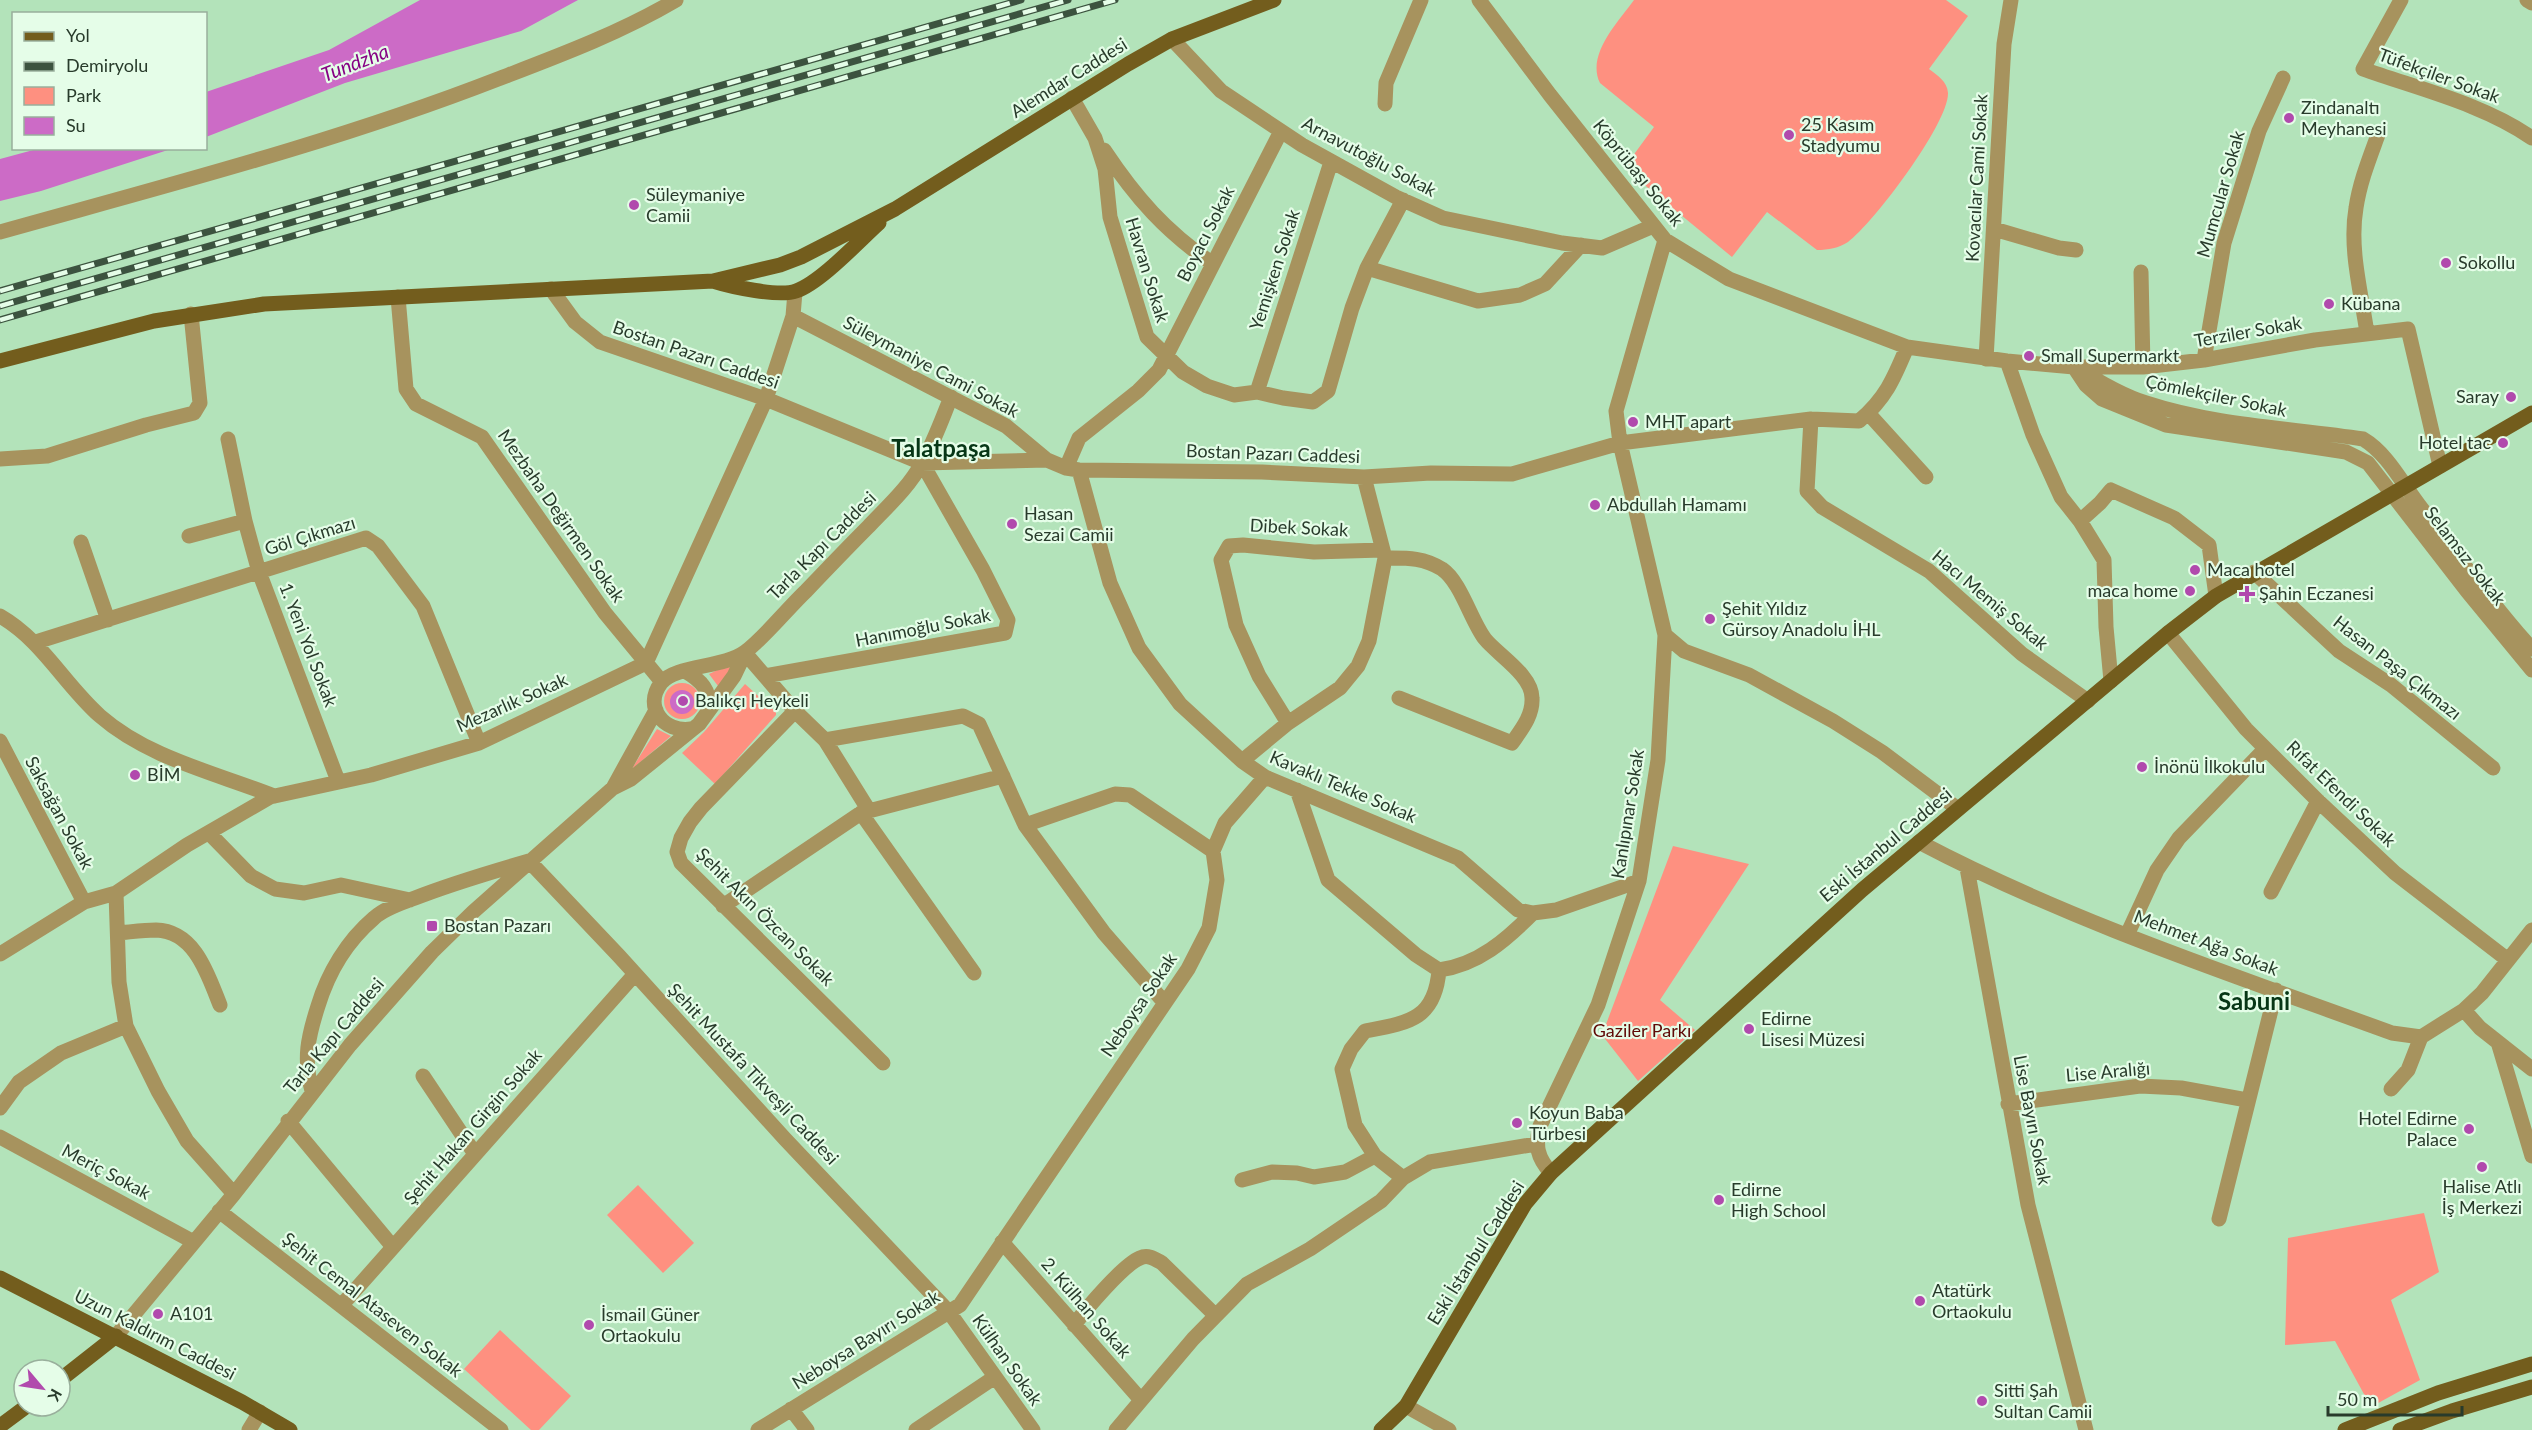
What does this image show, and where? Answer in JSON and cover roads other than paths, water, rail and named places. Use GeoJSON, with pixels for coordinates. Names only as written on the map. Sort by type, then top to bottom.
{"type":"FeatureCollection","features":[{"type":"Feature","properties":{"kind":"main road","name":"Alemdar Caddesi"},"geometry":{"type":"LineString","coordinates":[[895,209],[1072,98],[1172,39],[1274,0]]}},
{"type":"Feature","properties":{"kind":"main road"},"geometry":{"type":"LineString","coordinates":[[0,361],[191,314],[264,304],[713,281],[795,259],[895,209]]}},
{"type":"Feature","properties":{"kind":"main road"},"geometry":{"type":"LineString","coordinates":[[713,281],[735,288],[795,292],[811,283],[895,209]]}},
{"type":"Feature","properties":{"kind":"main road"},"geometry":{"type":"LineString","coordinates":[[795,259],[812,264],[814,276],[811,283]]}},
{"type":"Feature","properties":{"kind":"main road"},"geometry":{"type":"LineString","coordinates":[[795,259],[783,270],[785,285],[795,292]]}},
{"type":"Feature","properties":{"kind":"main road","name":"Eski İstanbul Caddesi"},"geometry":{"type":"LineString","coordinates":[[1381,1430],[1406,1406],[1525,1204],[1551,1173],[1853,898],[2168,633],[2216,596],[2532,413]]}},
{"type":"Feature","properties":{"kind":"main road","name":"Uzun Kaldırım Caddesi"},"geometry":{"type":"LineString","coordinates":[[0,1278],[116,1336],[290,1430]]}},
{"type":"Feature","properties":{"kind":"main road"},"geometry":{"type":"LineString","coordinates":[[72,1371],[116,1336]]}},
{"type":"Feature","properties":{"kind":"main road"},"geometry":{"type":"LineString","coordinates":[[2345,1430],[2439,1393],[2532,1364]]}},
{"type":"Feature","properties":{"kind":"main road"},"geometry":{"type":"LineString","coordinates":[[2400,1430],[2452,1411],[2532,1387]]}},
{"type":"Feature","properties":{"kind":"street"},"geometry":{"type":"LineString","coordinates":[[0,232],[314,144],[421,108],[540,63],[649,15],[676,0]]}},
{"type":"Feature","properties":{"kind":"street"},"geometry":{"type":"LineString","coordinates":[[1385,104],[1386,83],[1421,0]]}},
{"type":"Feature","properties":{"kind":"street","name":"Köprübaşı Sokak"},"geometry":{"type":"LineString","coordinates":[[1479,0],[1665,240],[1729,279],[1907,347],[1986,359]]}},
{"type":"Feature","properties":{"kind":"street","name":"Kovacılar Cami Sokak"},"geometry":{"type":"LineString","coordinates":[[1986,359],[2004,44],[2012,0]]}},
{"type":"Feature","properties":{"kind":"street","name":"Tüfekçiler Sokak"},"geometry":{"type":"LineString","coordinates":[[2401,0],[2363,69],[2480,110],[2532,138]]}},
{"type":"Feature","properties":{"kind":"street"},"geometry":{"type":"LineString","coordinates":[[2527,0],[2532,3]]}},
{"type":"Feature","properties":{"kind":"street","name":"Arnavutoğlu Sokak"},"geometry":{"type":"LineString","coordinates":[[1172,39],[1221,91],[1281,131],[1331,162],[1443,218],[1602,248],[1653,226]]}},
{"type":"Feature","properties":{"kind":"street","name":"Mumcular Sokak"},"geometry":{"type":"LineString","coordinates":[[2204,360],[2224,243],[2259,131],[2283,78]]}},
{"type":"Feature","properties":{"kind":"street","name":"Havran Sokak"},"geometry":{"type":"LineString","coordinates":[[1072,98],[1095,138],[1105,169],[1110,217],[1147,337],[1183,372],[1207,386],[1234,395],[1257,392],[1313,402],[1328,391],[1352,308],[1367,268],[1403,200]]}},
{"type":"Feature","properties":{"kind":"street","name":"Boyacı Sokak"},"geometry":{"type":"LineString","coordinates":[[1073,469],[1079,438],[1138,391],[1159,370],[1168,356],[1281,131]]}},
{"type":"Feature","properties":{"kind":"street"},"geometry":{"type":"LineString","coordinates":[[2367,333],[2354,247],[2356,209],[2364,174],[2379,132]]}},
{"type":"Feature","properties":{"kind":"street"},"geometry":{"type":"LineString","coordinates":[[1095,138],[1132,191],[1185,245],[1213,264]]}},
{"type":"Feature","properties":{"kind":"street","name":"Yemişken Sokak"},"geometry":{"type":"LineString","coordinates":[[1257,392],[1331,162]]}},
{"type":"Feature","properties":{"kind":"street"},"geometry":{"type":"LineString","coordinates":[[1994,229],[2059,248],[2076,250]]}},
{"type":"Feature","properties":{"kind":"street","name":"Kanlıpınar Sokak"},"geometry":{"type":"LineString","coordinates":[[1536,1144],[1540,1126],[1598,1005],[1639,880],[1658,760],[1665,634],[1620,443],[1616,411],[1665,240]]}},
{"type":"Feature","properties":{"kind":"street"},"geometry":{"type":"LineString","coordinates":[[1367,268],[1478,301],[1520,295],[1545,284],[1581,245]]}},
{"type":"Feature","properties":{"kind":"street"},"geometry":{"type":"LineString","coordinates":[[2141,272],[2143,367]]}},
{"type":"Feature","properties":{"kind":"street","name":"Bostan Pazarı Caddesi"},"geometry":{"type":"LineString","coordinates":[[551,289],[575,322],[600,342],[766,399],[922,463],[1047,460],[1073,469],[1262,472],[1364,477],[1431,473],[1512,474],[1620,443],[1810,419],[1859,421],[1868,413]]}},
{"type":"Feature","properties":{"kind":"street"},"geometry":{"type":"LineString","coordinates":[[646,663],[766,399],[793,316],[795,292]]}},
{"type":"Feature","properties":{"kind":"street","name":"Mezbaha Değirmen Sokak"},"geometry":{"type":"LineString","coordinates":[[398,297],[406,389],[416,404],[482,437],[605,613],[662,682]]}},
{"type":"Feature","properties":{"kind":"street"},"geometry":{"type":"LineString","coordinates":[[0,459],[47,456],[146,425],[194,413],[200,403],[191,314]]}},
{"type":"Feature","properties":{"kind":"street","name":"Süleymaniye Cami Sokak"},"geometry":{"type":"LineString","coordinates":[[793,316],[1006,426],[1047,460]]}},
{"type":"Feature","properties":{"kind":"street","name":"Terziler Sokak"},"geometry":{"type":"LineString","coordinates":[[1986,359],[2074,367],[2143,367],[2204,360],[2367,333],[2408,329],[2440,466]]}},
{"type":"Feature","properties":{"kind":"street"},"geometry":{"type":"LineString","coordinates":[[1907,347],[1890,388],[1877,406],[1868,413],[1926,477]]}},
{"type":"Feature","properties":{"kind":"street"},"geometry":{"type":"LineString","coordinates":[[2007,361],[2033,435],[2061,497],[2080,521],[2104,560],[2106,627],[2111,681]]}},
{"type":"Feature","properties":{"kind":"street","name":"Çömlekçiler Sokak"},"geometry":{"type":"LineString","coordinates":[[2074,367],[2122,394],[2147,403],[2233,422],[2363,439],[2382,454],[2398,489]]}},
{"type":"Feature","properties":{"kind":"street"},"geometry":{"type":"LineString","coordinates":[[922,463],[951,397]]}},
{"type":"Feature","properties":{"kind":"street","name":"Hacı Memiş Sokak"},"geometry":{"type":"LineString","coordinates":[[1810,419],[1807,491],[1822,507],[1929,571],[2022,654],[2088,701]]}},
{"type":"Feature","properties":{"kind":"street","name":"1. Yeni Yol Sokak"},"geometry":{"type":"LineString","coordinates":[[228,440],[245,520],[260,572],[338,781]]}},
{"type":"Feature","properties":{"kind":"street","name":"Tarla Kapı Caddesi"},"geometry":{"type":"LineString","coordinates":[[116,1336],[192,1241],[234,1194],[312,1091],[432,952],[613,788],[631,779],[699,724],[734,676],[745,653],[897,497],[922,463]]}},
{"type":"Feature","properties":{"kind":"street","name":"Hanımoğlu Sokak"},"geometry":{"type":"LineString","coordinates":[[765,676],[1005,633],[1008,620],[983,570],[922,463]]}},
{"type":"Feature","properties":{"kind":"street","name":"Kavaklı Tekke Sokak"},"geometry":{"type":"LineString","coordinates":[[1073,469],[1110,583],[1139,648],[1180,704],[1242,761],[1265,777],[1458,858],[1518,910],[1533,913]]}},
{"type":"Feature","properties":{"kind":"street"},"geometry":{"type":"LineString","coordinates":[[1242,761],[1287,723],[1341,688],[1359,666],[1369,641],[1383,554],[1364,477]]}},
{"type":"Feature","properties":{"kind":"street","name":"Selamsız Sokak"},"geometry":{"type":"LineString","coordinates":[[2398,489],[2532,649]]}},
{"type":"Feature","properties":{"kind":"street","name":"Selamsız Sokak"},"geometry":{"type":"LineString","coordinates":[[2398,489],[2467,591],[2532,670]]}},
{"type":"Feature","properties":{"kind":"street"},"geometry":{"type":"LineString","coordinates":[[2080,521],[2111,490],[2174,518],[2209,545],[2216,596]]}},
{"type":"Feature","properties":{"kind":"street"},"geometry":{"type":"LineString","coordinates":[[189,536],[245,520]]}},
{"type":"Feature","properties":{"kind":"street","name":"Göl Çıkmazı"},"geometry":{"type":"LineString","coordinates":[[36,642],[366,538],[378,546],[423,606],[479,743]]}},
{"type":"Feature","properties":{"kind":"street"},"geometry":{"type":"LineString","coordinates":[[81,542],[108,620]]}},
{"type":"Feature","properties":{"kind":"street","name":"Dibek Sokak"},"geometry":{"type":"LineString","coordinates":[[1287,723],[1259,675],[1236,625],[1221,560],[1229,546],[1244,545],[1314,552],[1383,554]]}},
{"type":"Feature","properties":{"kind":"street"},"geometry":{"type":"LineString","coordinates":[[1383,554],[1424,559],[1445,571],[1468,606],[1485,638],[1509,661],[1530,687],[1532,699],[1528,721],[1512,743],[1399,698]]}},
{"type":"Feature","properties":{"kind":"street","name":"Hasan Paşa Çıkmazı"},"geometry":{"type":"LineString","coordinates":[[2254,572],[2339,651],[2391,685],[2493,768]]}},
{"type":"Feature","properties":{"kind":"street"},"geometry":{"type":"LineString","coordinates":[[0,616],[36,642],[64,679],[101,717],[133,738],[180,763],[230,778],[274,796]]}},
{"type":"Feature","properties":{"kind":"street","name":"Rıfat Efendi Sokak"},"geometry":{"type":"LineString","coordinates":[[2168,633],[2265,749],[2318,801],[2395,873],[2508,960]]}},
{"type":"Feature","properties":{"kind":"street"},"geometry":{"type":"LineString","coordinates":[[1665,634],[1684,651],[1749,675],[1833,721],[1882,752],[1958,809]]}},
{"type":"Feature","properties":{"kind":"street"},"geometry":{"type":"LineString","coordinates":[[745,653],[795,711],[825,740],[864,811],[974,973]]}},
{"type":"Feature","properties":{"kind":"street","name":"Tarla Kapı Caddesi"},"geometry":{"type":"LineString","coordinates":[[613,788],[656,710],[656,692],[662,682],[673,674],[706,667],[745,653]]}},
{"type":"Feature","properties":{"kind":"street","name":"Mezarlık Sokak"},"geometry":{"type":"LineString","coordinates":[[0,954],[84,902],[116,893],[209,833],[274,796],[371,775],[479,743],[646,663]]}},
{"type":"Feature","properties":{"kind":"street"},"geometry":{"type":"LineString","coordinates":[[686,671],[705,686],[710,697],[709,709]]}},
{"type":"Feature","properties":{"kind":"street"},"geometry":{"type":"LineString","coordinates":[[656,710],[662,721],[670,728],[679,731],[691,729]]}},
{"type":"Feature","properties":{"kind":"street","name":"Şehit Akın Özcan Sokak"},"geometry":{"type":"LineString","coordinates":[[795,711],[701,808],[681,838],[677,852],[681,863],[883,1063]]}},
{"type":"Feature","properties":{"kind":"street"},"geometry":{"type":"LineString","coordinates":[[825,740],[963,716],[980,724],[1025,825],[1104,933],[1164,1002]]}},
{"type":"Feature","properties":{"kind":"street","name":"Saksağan Sokak"},"geometry":{"type":"LineString","coordinates":[[0,741],[84,902]]}},
{"type":"Feature","properties":{"kind":"street"},"geometry":{"type":"LineString","coordinates":[[2127,935],[2157,870],[2179,838],[2265,749]]}},
{"type":"Feature","properties":{"kind":"street"},"geometry":{"type":"LineString","coordinates":[[723,906],[864,811],[1003,776]]}},
{"type":"Feature","properties":{"kind":"street","name":"Neboysa Sokak"},"geometry":{"type":"LineString","coordinates":[[1002,1242],[1188,969],[1209,928],[1216,880],[1213,850],[1225,823],[1265,777]]}},
{"type":"Feature","properties":{"kind":"street"},"geometry":{"type":"LineString","coordinates":[[1297,790],[1328,880],[1416,955],[1438,970],[1455,968],[1500,945],[1533,913],[1556,910],[1639,880]]}},
{"type":"Feature","properties":{"kind":"street"},"geometry":{"type":"LineString","coordinates":[[1025,825],[1115,794],[1130,795],[1213,850]]}},
{"type":"Feature","properties":{"kind":"street"},"geometry":{"type":"LineString","coordinates":[[2271,892],[2318,801]]}},
{"type":"Feature","properties":{"kind":"street"},"geometry":{"type":"LineString","coordinates":[[209,833],[251,876],[275,889],[304,893],[341,885],[410,900]]}},
{"type":"Feature","properties":{"kind":"street"},"geometry":{"type":"LineString","coordinates":[[1919,842],[1967,868]]}},
{"type":"Feature","properties":{"kind":"street"},"geometry":{"type":"LineString","coordinates":[[312,1091],[306,1071],[308,1036],[322,993],[334,967],[351,941],[375,917],[410,900],[448,885],[530,861]]}},
{"type":"Feature","properties":{"kind":"street","name":"Şehit Mustafa Tikveşli Caddesi"},"geometry":{"type":"LineString","coordinates":[[530,861],[785,1139],[949,1312]]}},
{"type":"Feature","properties":{"kind":"street","name":"Mehmet Ağa Sokak"},"geometry":{"type":"LineString","coordinates":[[1967,868],[2127,935],[2392,1033],[2421,1037]]}},
{"type":"Feature","properties":{"kind":"street","name":"Lise Bayırı Sokak"},"geometry":{"type":"LineString","coordinates":[[1967,868],[2028,1205],[2086,1430]]}},
{"type":"Feature","properties":{"kind":"street"},"geometry":{"type":"LineString","coordinates":[[116,893],[119,982],[126,1026],[158,1091],[187,1141],[234,1194]]}},
{"type":"Feature","properties":{"kind":"street"},"geometry":{"type":"LineString","coordinates":[[118,933],[157,930],[171,933],[193,947],[220,1005]]}},
{"type":"Feature","properties":{"kind":"street"},"geometry":{"type":"LineString","coordinates":[[2391,1089],[2408,1070],[2421,1037],[2464,1010],[2482,993],[2532,930]]}},
{"type":"Feature","properties":{"kind":"street"},"geometry":{"type":"LineString","coordinates":[[1403,1178],[1375,1156],[1355,1125],[1342,1070],[1351,1049],[1365,1031],[1404,1024],[1425,1010],[1437,992],[1438,970]]}},
{"type":"Feature","properties":{"kind":"street","name":"Şehit Hakan Girgin Sokak"},"geometry":{"type":"LineString","coordinates":[[341,1306],[635,974]]}},
{"type":"Feature","properties":{"kind":"street"},"geometry":{"type":"LineString","coordinates":[[2219,1219],[2276,990]]}},
{"type":"Feature","properties":{"kind":"street"},"geometry":{"type":"LineString","coordinates":[[2464,1010],[2480,1028],[2532,1069]]}},
{"type":"Feature","properties":{"kind":"street"},"geometry":{"type":"LineString","coordinates":[[0,1108],[19,1082],[61,1053],[126,1026]]}},
{"type":"Feature","properties":{"kind":"street"},"geometry":{"type":"LineString","coordinates":[[2498,1042],[2532,1156]]}},
{"type":"Feature","properties":{"kind":"street"},"geometry":{"type":"LineString","coordinates":[[423,1077],[476,1154]]}},
{"type":"Feature","properties":{"kind":"street","name":"Lise Aralığı"},"geometry":{"type":"LineString","coordinates":[[2008,1104],[2140,1086],[2181,1088],[2247,1100]]}},
{"type":"Feature","properties":{"kind":"street"},"geometry":{"type":"LineString","coordinates":[[288,1121],[393,1247]]}},
{"type":"Feature","properties":{"kind":"street","name":"Meriç Sokak"},"geometry":{"type":"LineString","coordinates":[[0,1137],[192,1241]]}},
{"type":"Feature","properties":{"kind":"street"},"geometry":{"type":"LineString","coordinates":[[1116,1430],[1215,1314],[1246,1284],[1319,1243],[1381,1201],[1403,1178],[1430,1162],[1536,1144],[1541,1162],[1551,1173]]}},
{"type":"Feature","properties":{"kind":"street"},"geometry":{"type":"LineString","coordinates":[[1242,1180],[1272,1172],[1297,1173],[1314,1177],[1345,1172],[1375,1156]]}},
{"type":"Feature","properties":{"kind":"street","name":"Şehit Cemal Ataseven Sokak"},"geometry":{"type":"LineString","coordinates":[[219,1211],[501,1430]]}},
{"type":"Feature","properties":{"kind":"street","name":"Neboysa Bayırı Sokak"},"geometry":{"type":"LineString","coordinates":[[758,1430],[960,1305],[1002,1242]]}},
{"type":"Feature","properties":{"kind":"street","name":"2. Külhan Sokak"},"geometry":{"type":"LineString","coordinates":[[1002,1242],[1074,1325],[1137,1405]]}},
{"type":"Feature","properties":{"kind":"street"},"geometry":{"type":"LineString","coordinates":[[1074,1325],[1086,1309],[1131,1264],[1142,1257],[1152,1257],[1162,1263],[1215,1314]]}},
{"type":"Feature","properties":{"kind":"street","name":"Külhan Sokak"},"geometry":{"type":"LineString","coordinates":[[949,1312],[1033,1430]]}},
{"type":"Feature","properties":{"kind":"street"},"geometry":{"type":"LineString","coordinates":[[916,1430],[995,1377]]}},
{"type":"Feature","properties":{"kind":"street"},"geometry":{"type":"LineString","coordinates":[[1136,1430],[1137,1405]]}},
{"type":"Feature","properties":{"kind":"street"},"geometry":{"type":"LineString","coordinates":[[1406,1406],[1449,1430]]}},
{"type":"Feature","properties":{"kind":"street"},"geometry":{"type":"LineString","coordinates":[[791,1409],[807,1430]]}},
{"type":"Feature","properties":{"kind":"street"},"geometry":{"type":"LineString","coordinates":[[249,1430],[260,1412]]}},
{"type":"Feature","properties":{"kind":"water","name":"Tundzha"},"geometry":{"type":"Polygon","coordinates":[[[420,0],[578,0],[521,31],[345,83],[207,137],[207,92],[329,50],[420,0]]]}},
{"type":"Feature","properties":{"kind":"water"},"geometry":{"type":"Polygon","coordinates":[[[33,150],[168,150],[41,191],[0,201],[0,159],[33,150]]]}},
{"type":"Feature","properties":{"kind":"water"},"geometry":{"type":"Polygon","coordinates":[[[682,690],[691,693],[694,702],[691,711],[682,714],[673,711],[670,702],[673,693],[682,690]]]}},
{"type":"Feature","properties":{"kind":"railway"},"geometry":{"type":"LineString","coordinates":[[0,291],[1021,0]]}},
{"type":"Feature","properties":{"kind":"railway"},"geometry":{"type":"LineString","coordinates":[[0,306],[1068,0]]}},
{"type":"Feature","properties":{"kind":"railway"},"geometry":{"type":"LineString","coordinates":[[0,320],[1115,0]]}},
{"type":"Feature","properties":{"kind":"place","name":"Zindanaltı Meyhanesi"},"geometry":{"type":"Point","coordinates":[2289,118]}},
{"type":"Feature","properties":{"kind":"place","name":"25 Kasım Stadyumu"},"geometry":{"type":"Point","coordinates":[1789,135]}},
{"type":"Feature","properties":{"kind":"place","name":"Süleymaniye Camii"},"geometry":{"type":"Point","coordinates":[634,205]}},
{"type":"Feature","properties":{"kind":"place","name":"Sokollu"},"geometry":{"type":"Point","coordinates":[2446,263]}},
{"type":"Feature","properties":{"kind":"place","name":"Kübana"},"geometry":{"type":"Point","coordinates":[2329,304]}},
{"type":"Feature","properties":{"kind":"place","name":"Small Supermarkt"},"geometry":{"type":"Point","coordinates":[2029,356]}},
{"type":"Feature","properties":{"kind":"place","name":"Saray"},"geometry":{"type":"Point","coordinates":[2511,397]}},
{"type":"Feature","properties":{"kind":"place","name":"MHT apart"},"geometry":{"type":"Point","coordinates":[1633,422]}},
{"type":"Feature","properties":{"kind":"place","name":"Hotel tac"},"geometry":{"type":"Point","coordinates":[2503,443]}},
{"type":"Feature","properties":{"kind":"place","name":"Abdullah Hamamı"},"geometry":{"type":"Point","coordinates":[1595,505]}},
{"type":"Feature","properties":{"kind":"place","name":"Hasan Sezai Camii"},"geometry":{"type":"Point","coordinates":[1012,524]}},
{"type":"Feature","properties":{"kind":"place","name":"Maca hotel"},"geometry":{"type":"Point","coordinates":[2195,570]}},
{"type":"Feature","properties":{"kind":"place","name":"maca home"},"geometry":{"type":"Point","coordinates":[2190,591]}},
{"type":"Feature","properties":{"kind":"place","name":"Şahin Eczanesi"},"geometry":{"type":"Point","coordinates":[2247,594]}},
{"type":"Feature","properties":{"kind":"place","name":"Şehit Yıldız Gürsoy Anadolu İHL"},"geometry":{"type":"Point","coordinates":[1710,619]}},
{"type":"Feature","properties":{"kind":"place","name":"Balıkçı Heykeli"},"geometry":{"type":"Point","coordinates":[683,701]}},
{"type":"Feature","properties":{"kind":"place","name":"İnönü İlkokulu"},"geometry":{"type":"Point","coordinates":[2142,767]}},
{"type":"Feature","properties":{"kind":"place","name":"BİM"},"geometry":{"type":"Point","coordinates":[135,775]}},
{"type":"Feature","properties":{"kind":"place","name":"Bostan Pazarı"},"geometry":{"type":"Point","coordinates":[432,926]}},
{"type":"Feature","properties":{"kind":"place","name":"Edirne Lisesi Müzesi"},"geometry":{"type":"Point","coordinates":[1749,1029]}},
{"type":"Feature","properties":{"kind":"place","name":"Koyun Baba Türbesi"},"geometry":{"type":"Point","coordinates":[1517,1123]}},
{"type":"Feature","properties":{"kind":"place","name":"Hotel Edirne Palace"},"geometry":{"type":"Point","coordinates":[2469,1129]}},
{"type":"Feature","properties":{"kind":"place","name":"Halise Atlı İş Merkezi"},"geometry":{"type":"Point","coordinates":[2482,1167]}},
{"type":"Feature","properties":{"kind":"place","name":"Edirne High School"},"geometry":{"type":"Point","coordinates":[1719,1200]}},
{"type":"Feature","properties":{"kind":"place","name":"Atatürk Ortaokulu"},"geometry":{"type":"Point","coordinates":[1920,1301]}},
{"type":"Feature","properties":{"kind":"place","name":"A101"},"geometry":{"type":"Point","coordinates":[158,1314]}},
{"type":"Feature","properties":{"kind":"place","name":"İsmail Güner Ortaokulu"},"geometry":{"type":"Point","coordinates":[589,1325]}},
{"type":"Feature","properties":{"kind":"place","name":"Sitti Şah Sultan Camii"},"geometry":{"type":"Point","coordinates":[1982,1401]}},
{"type":"Feature","properties":{"kind":"district","name":"Talatpaşa"},"geometry":{"type":"Point","coordinates":[941,449]}},
{"type":"Feature","properties":{"kind":"district","name":"Sabuni"},"geometry":{"type":"Point","coordinates":[2254,1002]}},
{"type":"Feature","properties":{"kind":"park label","name":"Gaziler Parkı"},"geometry":{"type":"Point","coordinates":[1642,1031]}}]}
